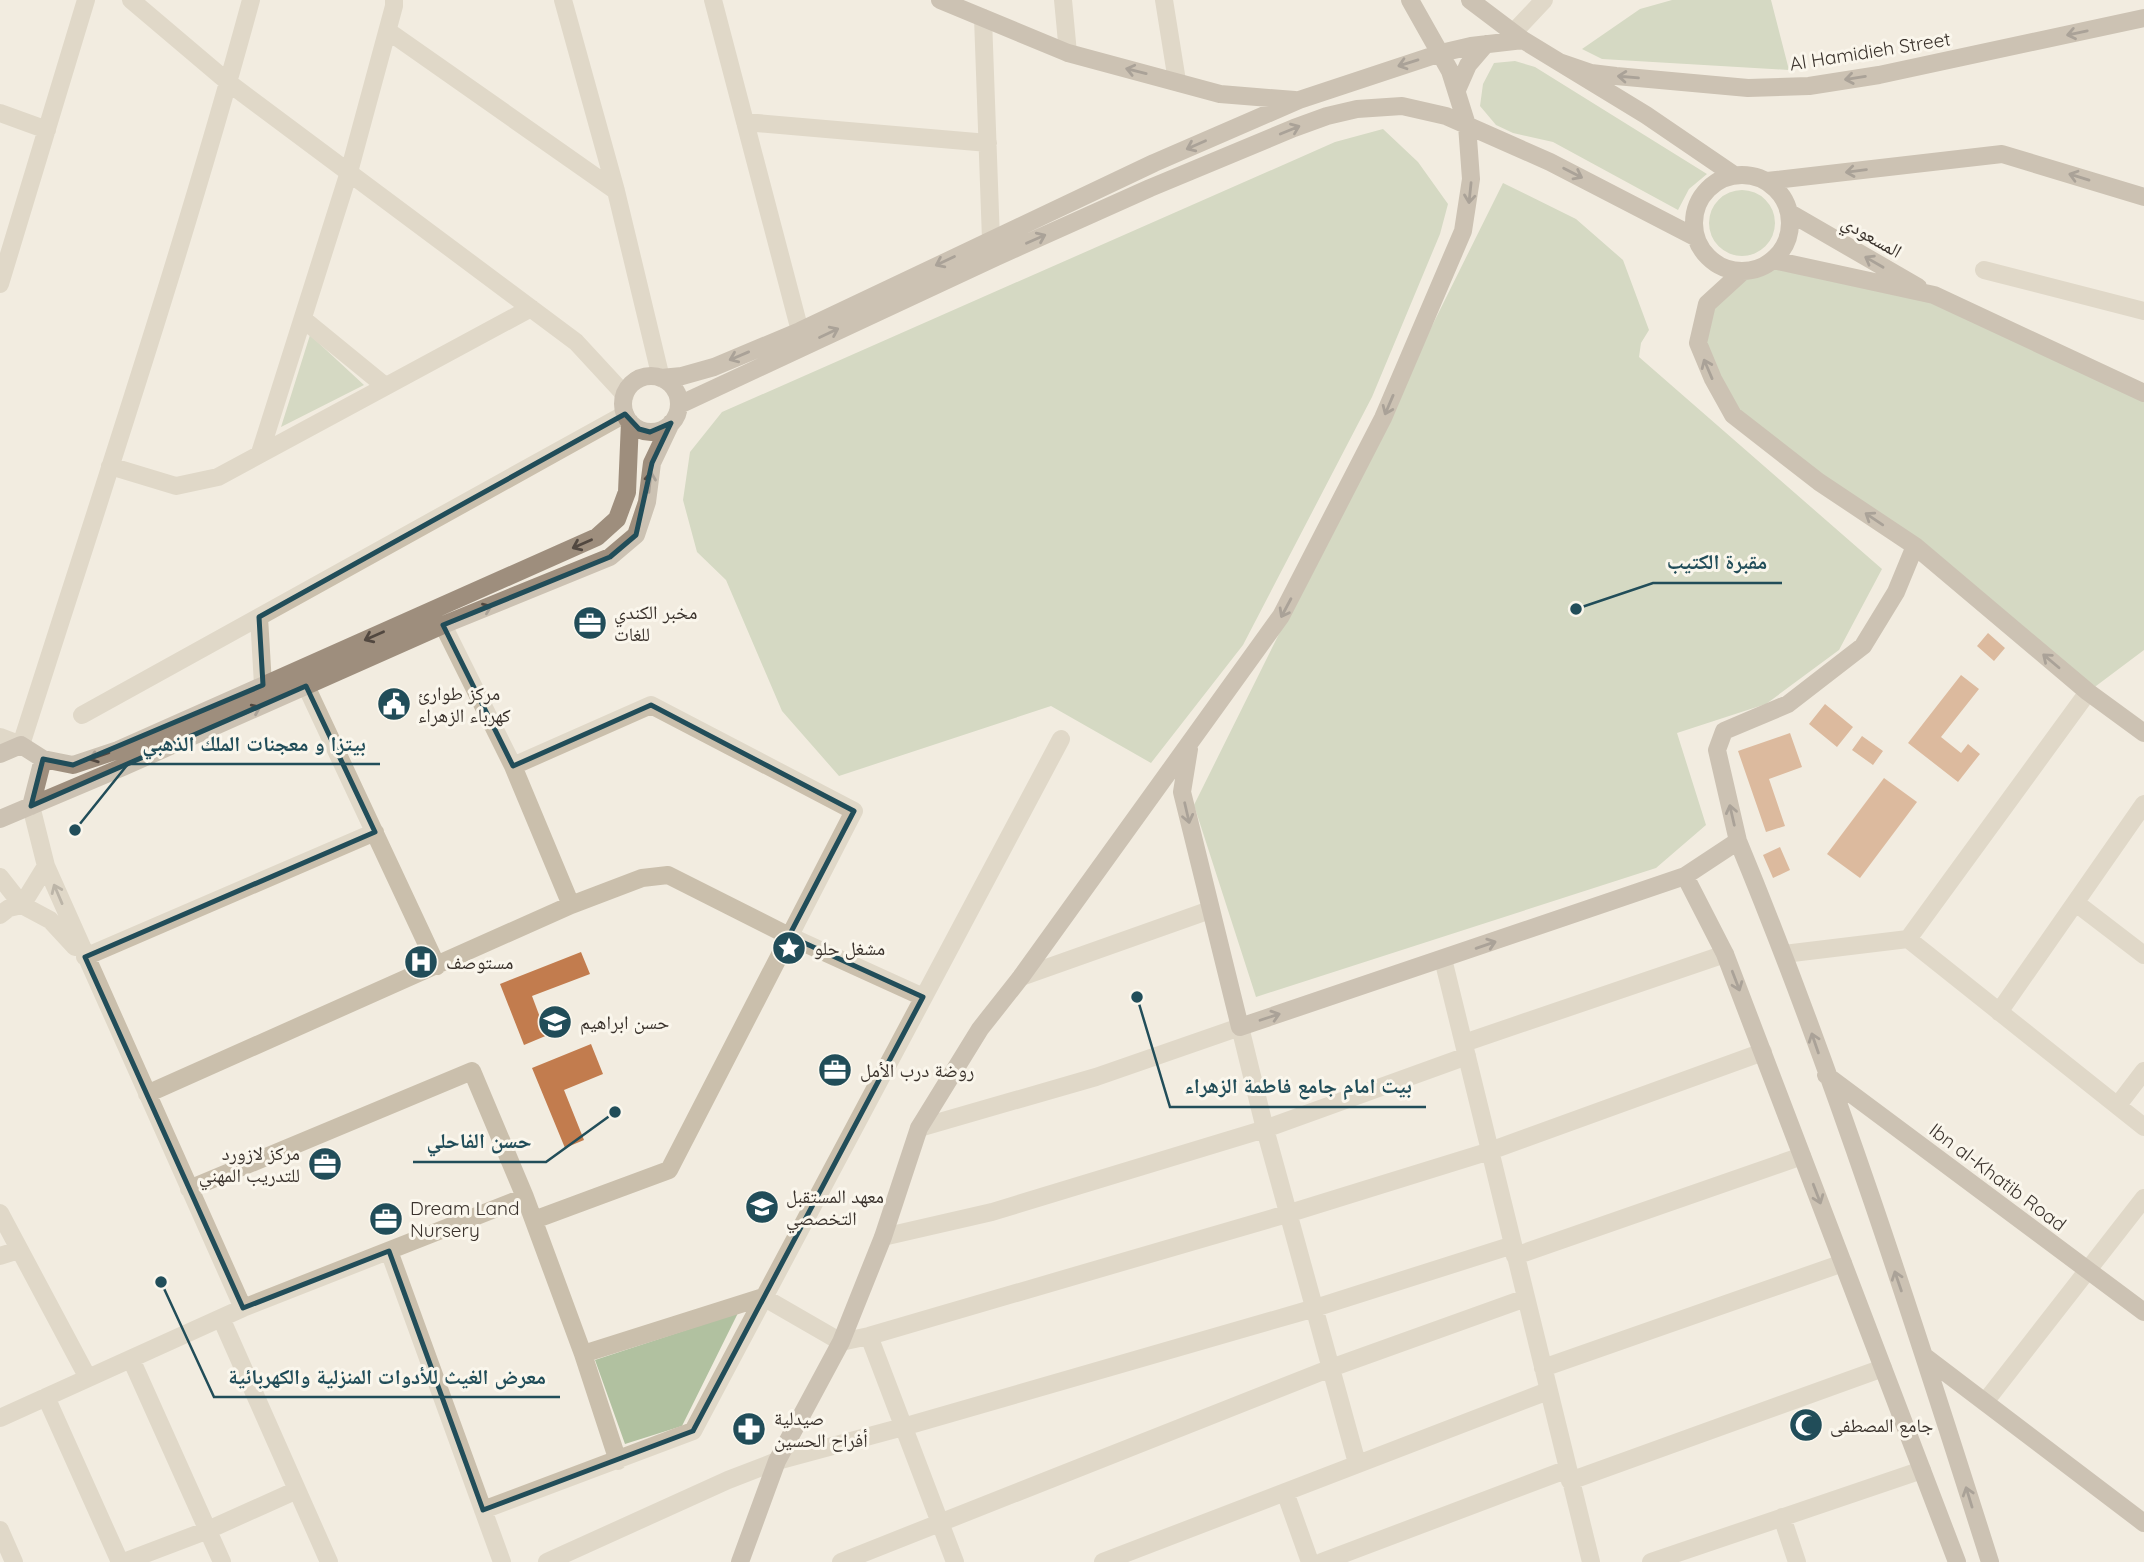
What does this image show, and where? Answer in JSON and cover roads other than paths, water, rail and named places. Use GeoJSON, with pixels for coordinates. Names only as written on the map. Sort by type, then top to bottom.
{"type":"FeatureCollection","features":[{"type":"Feature","properties":{"kind":"main road"},"geometry":{"type":"LineString","coordinates":[[940,0],[1068,53],[1241,97],[1298,100]]}},
{"type":"Feature","properties":{"kind":"main road"},"geometry":{"type":"LineString","coordinates":[[740,1562],[777,1461],[841,1342],[883,1237],[919,1128],[980,1029],[1021,977],[1282,616],[1383,418],[1463,231],[1471,179],[1467,125],[1457,90],[1441,53],[1410,0]]}},
{"type":"Feature","properties":{"kind":"main road"},"geometry":{"type":"LineString","coordinates":[[1471,0],[1518,37],[1646,115],[1734,175]]}},
{"type":"Feature","properties":{"kind":"main road","name":"Al Hamidieh Street"},"geometry":{"type":"LineString","coordinates":[[1559,62],[1591,73],[1616,76],[1748,88],[1809,86],[1879,75],[2144,18]]}},
{"type":"Feature","properties":{"kind":"main road"},"geometry":{"type":"LineString","coordinates":[[0,754],[21,745],[43,759],[74,765],[118,750],[597,537],[617,519],[627,492],[625,395],[636,381],[644,377],[682,376],[714,367],[800,331],[1154,163],[1298,100],[1441,53],[1518,37]]}},
{"type":"Feature","properties":{"kind":"main road"},"geometry":{"type":"LineString","coordinates":[[1457,90],[1468,65],[1486,44]]}},
{"type":"Feature","properties":{"kind":"main road"},"geometry":{"type":"LineString","coordinates":[[679,405],[983,262],[1150,188],[1327,116],[1379,106],[1402,106],[1435,113],[1467,125],[1550,162],[1695,237]]}},
{"type":"Feature","properties":{"kind":"main road"},"geometry":{"type":"LineString","coordinates":[[1767,181],[2002,154],[2144,197]]}},
{"type":"Feature","properties":{"kind":"main road"},"geometry":{"type":"LineString","coordinates":[[1734,175],[1751,175],[1767,181],[1778,190],[1790,213],[1791,226],[1782,251],[1758,269],[1742,272],[1726,269],[1713,262],[1702,251],[1695,237],[1693,220],[1697,204],[1706,191],[1719,180],[1734,175]]}},
{"type":"Feature","properties":{"kind":"main road","name":"المسعودي"},"geometry":{"type":"LineString","coordinates":[[1790,213],[1934,295]]}},
{"type":"Feature","properties":{"kind":"main road"},"geometry":{"type":"LineString","coordinates":[[1773,260],[1934,295],[2144,393]]}},
{"type":"Feature","properties":{"kind":"main road"},"geometry":{"type":"LineString","coordinates":[[1742,272],[1707,304],[1698,343],[1713,379],[1733,415],[1819,482],[1915,546],[2088,692],[2144,733]]}},
{"type":"Feature","properties":{"kind":"main road"},"geometry":{"type":"LineString","coordinates":[[0,819],[443,625],[610,557],[636,535],[647,502],[652,463],[677,415],[679,405],[674,388],[661,378]]}},
{"type":"Feature","properties":{"kind":"main road"},"geometry":{"type":"LineString","coordinates":[[627,418],[639,429],[650,432],[662,430],[671,423]]}},
{"type":"Feature","properties":{"kind":"main road"},"geometry":{"type":"LineString","coordinates":[[1915,546],[1896,592],[1863,646],[1788,704],[1724,731],[1717,750],[1738,841],[1784,954],[1924,1356],[1990,1562]]}},
{"type":"Feature","properties":{"kind":"main road"},"geometry":{"type":"LineString","coordinates":[[1189,746],[1182,792],[1240,1027],[1685,876],[1738,841]]}},
{"type":"Feature","properties":{"kind":"main road"},"geometry":{"type":"LineString","coordinates":[[31,806],[43,759]]}},
{"type":"Feature","properties":{"kind":"main road"},"geometry":{"type":"LineString","coordinates":[[1685,876],[1725,954],[1957,1562]]}},
{"type":"Feature","properties":{"kind":"main road","name":"Ibn al-Khatib Road"},"geometry":{"type":"LineString","coordinates":[[1826,1075],[2144,1312]]}},
{"type":"Feature","properties":{"kind":"main road"},"geometry":{"type":"LineString","coordinates":[[1924,1356],[2144,1523]]}},
{"type":"Feature","properties":{"kind":"street"},"geometry":{"type":"LineString","coordinates":[[1,274],[86,0]]}},
{"type":"Feature","properties":{"kind":"street"},"geometry":{"type":"LineString","coordinates":[[131,0],[229,83],[576,342],[625,395]]}},
{"type":"Feature","properties":{"kind":"street"},"geometry":{"type":"LineString","coordinates":[[0,737],[21,745],[229,83],[251,0]]}},
{"type":"Feature","properties":{"kind":"street"},"geometry":{"type":"LineString","coordinates":[[261,453],[349,172],[394,0]]}},
{"type":"Feature","properties":{"kind":"street"},"geometry":{"type":"LineString","coordinates":[[563,0],[616,191],[661,378]]}},
{"type":"Feature","properties":{"kind":"street"},"geometry":{"type":"LineString","coordinates":[[713,0],[800,331]]}},
{"type":"Feature","properties":{"kind":"street"},"geometry":{"type":"LineString","coordinates":[[1063,0],[1068,53]]}},
{"type":"Feature","properties":{"kind":"street"},"geometry":{"type":"LineString","coordinates":[[1164,0],[1177,81]]}},
{"type":"Feature","properties":{"kind":"street"},"geometry":{"type":"LineString","coordinates":[[1518,37],[1544,0]]}},
{"type":"Feature","properties":{"kind":"street"},"geometry":{"type":"LineString","coordinates":[[984,18],[991,240]]}},
{"type":"Feature","properties":{"kind":"street"},"geometry":{"type":"LineString","coordinates":[[388,31],[616,191]]}},
{"type":"Feature","properties":{"kind":"street"},"geometry":{"type":"LineString","coordinates":[[0,113],[47,130]]}},
{"type":"Feature","properties":{"kind":"street"},"geometry":{"type":"LineString","coordinates":[[745,122],[988,143]]}},
{"type":"Feature","properties":{"kind":"street"},"geometry":{"type":"LineString","coordinates":[[1984,270],[2144,311]]}},
{"type":"Feature","properties":{"kind":"street"},"geometry":{"type":"LineString","coordinates":[[110,466],[176,486],[218,477],[531,308]]}},
{"type":"Feature","properties":{"kind":"street"},"geometry":{"type":"LineString","coordinates":[[303,319],[386,386]]}},
{"type":"Feature","properties":{"kind":"street"},"geometry":{"type":"LineString","coordinates":[[82,715],[627,418]]}},
{"type":"Feature","properties":{"kind":"street"},"geometry":{"type":"LineString","coordinates":[[259,617],[263,685]]}},
{"type":"Feature","properties":{"kind":"street"},"geometry":{"type":"LineString","coordinates":[[443,625],[513,766],[571,905]]}},
{"type":"Feature","properties":{"kind":"street"},"geometry":{"type":"LineString","coordinates":[[306,686],[436,965]]}},
{"type":"Feature","properties":{"kind":"street"},"geometry":{"type":"LineString","coordinates":[[1908,939],[2088,692]]}},
{"type":"Feature","properties":{"kind":"street"},"geometry":{"type":"LineString","coordinates":[[513,766],[651,705],[854,811],[669,1170],[534,1220]]}},
{"type":"Feature","properties":{"kind":"street"},"geometry":{"type":"LineString","coordinates":[[483,1510],[693,1431],[1061,738]]}},
{"type":"Feature","properties":{"kind":"street"},"geometry":{"type":"LineString","coordinates":[[1999,1012],[2144,804]]}},
{"type":"Feature","properties":{"kind":"street"},"geometry":{"type":"LineString","coordinates":[[31,806],[46,866],[243,1308]]}},
{"type":"Feature","properties":{"kind":"street"},"geometry":{"type":"LineString","coordinates":[[85,957],[375,832]]}},
{"type":"Feature","properties":{"kind":"street"},"geometry":{"type":"LineString","coordinates":[[0,915],[9,908],[22,905],[46,866]]}},
{"type":"Feature","properties":{"kind":"street"},"geometry":{"type":"LineString","coordinates":[[147,1094],[571,905],[642,878],[668,875],[789,936],[923,997]]}},
{"type":"Feature","properties":{"kind":"street"},"geometry":{"type":"LineString","coordinates":[[0,877],[22,905],[50,920],[85,957]]}},
{"type":"Feature","properties":{"kind":"street"},"geometry":{"type":"LineString","coordinates":[[2076,904],[2144,955]]}},
{"type":"Feature","properties":{"kind":"street"},"geometry":{"type":"LineString","coordinates":[[1021,977],[1210,910]]}},
{"type":"Feature","properties":{"kind":"street"},"geometry":{"type":"LineString","coordinates":[[1784,954],[1908,939],[2144,1127]]}},
{"type":"Feature","properties":{"kind":"street"},"geometry":{"type":"LineString","coordinates":[[883,1237],[992,1212],[1265,1129],[1465,1049],[1725,954]]}},
{"type":"Feature","properties":{"kind":"street"},"geometry":{"type":"LineString","coordinates":[[1443,959],[1591,1562]]}},
{"type":"Feature","properties":{"kind":"street"},"geometry":{"type":"LineString","coordinates":[[919,1128],[1096,1077],[1240,1027],[1265,1129],[1357,1463]]}},
{"type":"Feature","properties":{"kind":"street"},"geometry":{"type":"LineString","coordinates":[[583,1354],[763,1297],[841,1342],[869,1336],[1290,1213],[1490,1151],[1763,1052]]}},
{"type":"Feature","properties":{"kind":"street"},"geometry":{"type":"LineString","coordinates":[[190,1189],[472,1071],[526,1197],[583,1354],[618,1461]]}},
{"type":"Feature","properties":{"kind":"street"},"geometry":{"type":"LineString","coordinates":[[2118,1105],[2144,1071]]}},
{"type":"Feature","properties":{"kind":"street"},"geometry":{"type":"LineString","coordinates":[[547,1562],[728,1480],[777,1461],[1514,1250],[1802,1156]]}},
{"type":"Feature","properties":{"kind":"street"},"geometry":{"type":"LineString","coordinates":[[0,1418],[243,1308],[526,1197]]}},
{"type":"Feature","properties":{"kind":"street"},"geometry":{"type":"LineString","coordinates":[[1985,1402],[2144,1198]]}},
{"type":"Feature","properties":{"kind":"street"},"geometry":{"type":"LineString","coordinates":[[0,1213],[88,1378]]}},
{"type":"Feature","properties":{"kind":"street"},"geometry":{"type":"LineString","coordinates":[[0,1256],[19,1250]]}},
{"type":"Feature","properties":{"kind":"street"},"geometry":{"type":"LineString","coordinates":[[389,1251],[502,1562]]}},
{"type":"Feature","properties":{"kind":"street"},"geometry":{"type":"LineString","coordinates":[[1542,1368],[1843,1263]]}},
{"type":"Feature","properties":{"kind":"street"},"geometry":{"type":"LineString","coordinates":[[841,1562],[1331,1368],[1525,1298]]}},
{"type":"Feature","properties":{"kind":"street"},"geometry":{"type":"LineString","coordinates":[[220,1318],[330,1562]]}},
{"type":"Feature","properties":{"kind":"street"},"geometry":{"type":"LineString","coordinates":[[869,1336],[955,1562]]}},
{"type":"Feature","properties":{"kind":"street"},"geometry":{"type":"LineString","coordinates":[[131,1359],[222,1562]]}},
{"type":"Feature","properties":{"kind":"street"},"geometry":{"type":"LineString","coordinates":[[1322,1562],[1883,1368]]}},
{"type":"Feature","properties":{"kind":"street"},"geometry":{"type":"LineString","coordinates":[[1102,1562],[1548,1391]]}},
{"type":"Feature","properties":{"kind":"street"},"geometry":{"type":"LineString","coordinates":[[46,1397],[122,1562],[208,1530],[297,1490]]}},
{"type":"Feature","properties":{"kind":"street"},"geometry":{"type":"LineString","coordinates":[[1651,1562],[1681,1557],[1782,1517],[1922,1470]]}},
{"type":"Feature","properties":{"kind":"street"},"geometry":{"type":"LineString","coordinates":[[1286,1492],[1310,1562]]}},
{"type":"Feature","properties":{"kind":"street"},"geometry":{"type":"LineString","coordinates":[[1782,1517],[1797,1562]]}},
{"type":"Feature","properties":{"kind":"street"},"geometry":{"type":"LineString","coordinates":[[0,1530],[14,1562]]}},
{"type":"Feature","properties":{"kind":"place","name":"مقبرة الكتيب"},"geometry":{"type":"Point","coordinates":[1576,609]}},
{"type":"Feature","properties":{"kind":"place","name":"مخبر الكندي للغات"},"geometry":{"type":"Point","coordinates":[590,623]}},
{"type":"Feature","properties":{"kind":"place","name":"مركز طوارئ كهرباء الزهراء"},"geometry":{"type":"Point","coordinates":[394,704]}},
{"type":"Feature","properties":{"kind":"place","name":"بيتزا و معجنات الملك الذهبي"},"geometry":{"type":"Point","coordinates":[75,830]}},
{"type":"Feature","properties":{"kind":"place","name":"مشغل حلو"},"geometry":{"type":"Point","coordinates":[789,948]}},
{"type":"Feature","properties":{"kind":"place","name":"مستوصف"},"geometry":{"type":"Point","coordinates":[421,962]}},
{"type":"Feature","properties":{"kind":"place","name":"بيت امام جامع فاطمة الزهراء"},"geometry":{"type":"Point","coordinates":[1137,997]}},
{"type":"Feature","properties":{"kind":"place","name":"حسن ابراهيم"},"geometry":{"type":"Point","coordinates":[555,1022]}},
{"type":"Feature","properties":{"kind":"place","name":"روضة درب الأمل"},"geometry":{"type":"Point","coordinates":[835,1070]}},
{"type":"Feature","properties":{"kind":"place","name":"حسن الفاحلي"},"geometry":{"type":"Point","coordinates":[615,1112]}},
{"type":"Feature","properties":{"kind":"place","name":"مركز لازورد للتدريب المهني"},"geometry":{"type":"Point","coordinates":[325,1164]}},
{"type":"Feature","properties":{"kind":"place","name":"معهد المستقبل التخصصي"},"geometry":{"type":"Point","coordinates":[762,1207]}},
{"type":"Feature","properties":{"kind":"place","name":"Dream Land Nursery"},"geometry":{"type":"Point","coordinates":[386,1219]}},
{"type":"Feature","properties":{"kind":"place","name":"معرض الغيث للأدوات المنزلية والكهربائية"},"geometry":{"type":"Point","coordinates":[161,1282]}},
{"type":"Feature","properties":{"kind":"place","name":"جامع المصطفى"},"geometry":{"type":"Point","coordinates":[1806,1425]}},
{"type":"Feature","properties":{"kind":"place","name":"صيدلية أفراح الحسين"},"geometry":{"type":"Point","coordinates":[749,1429]}}]}
